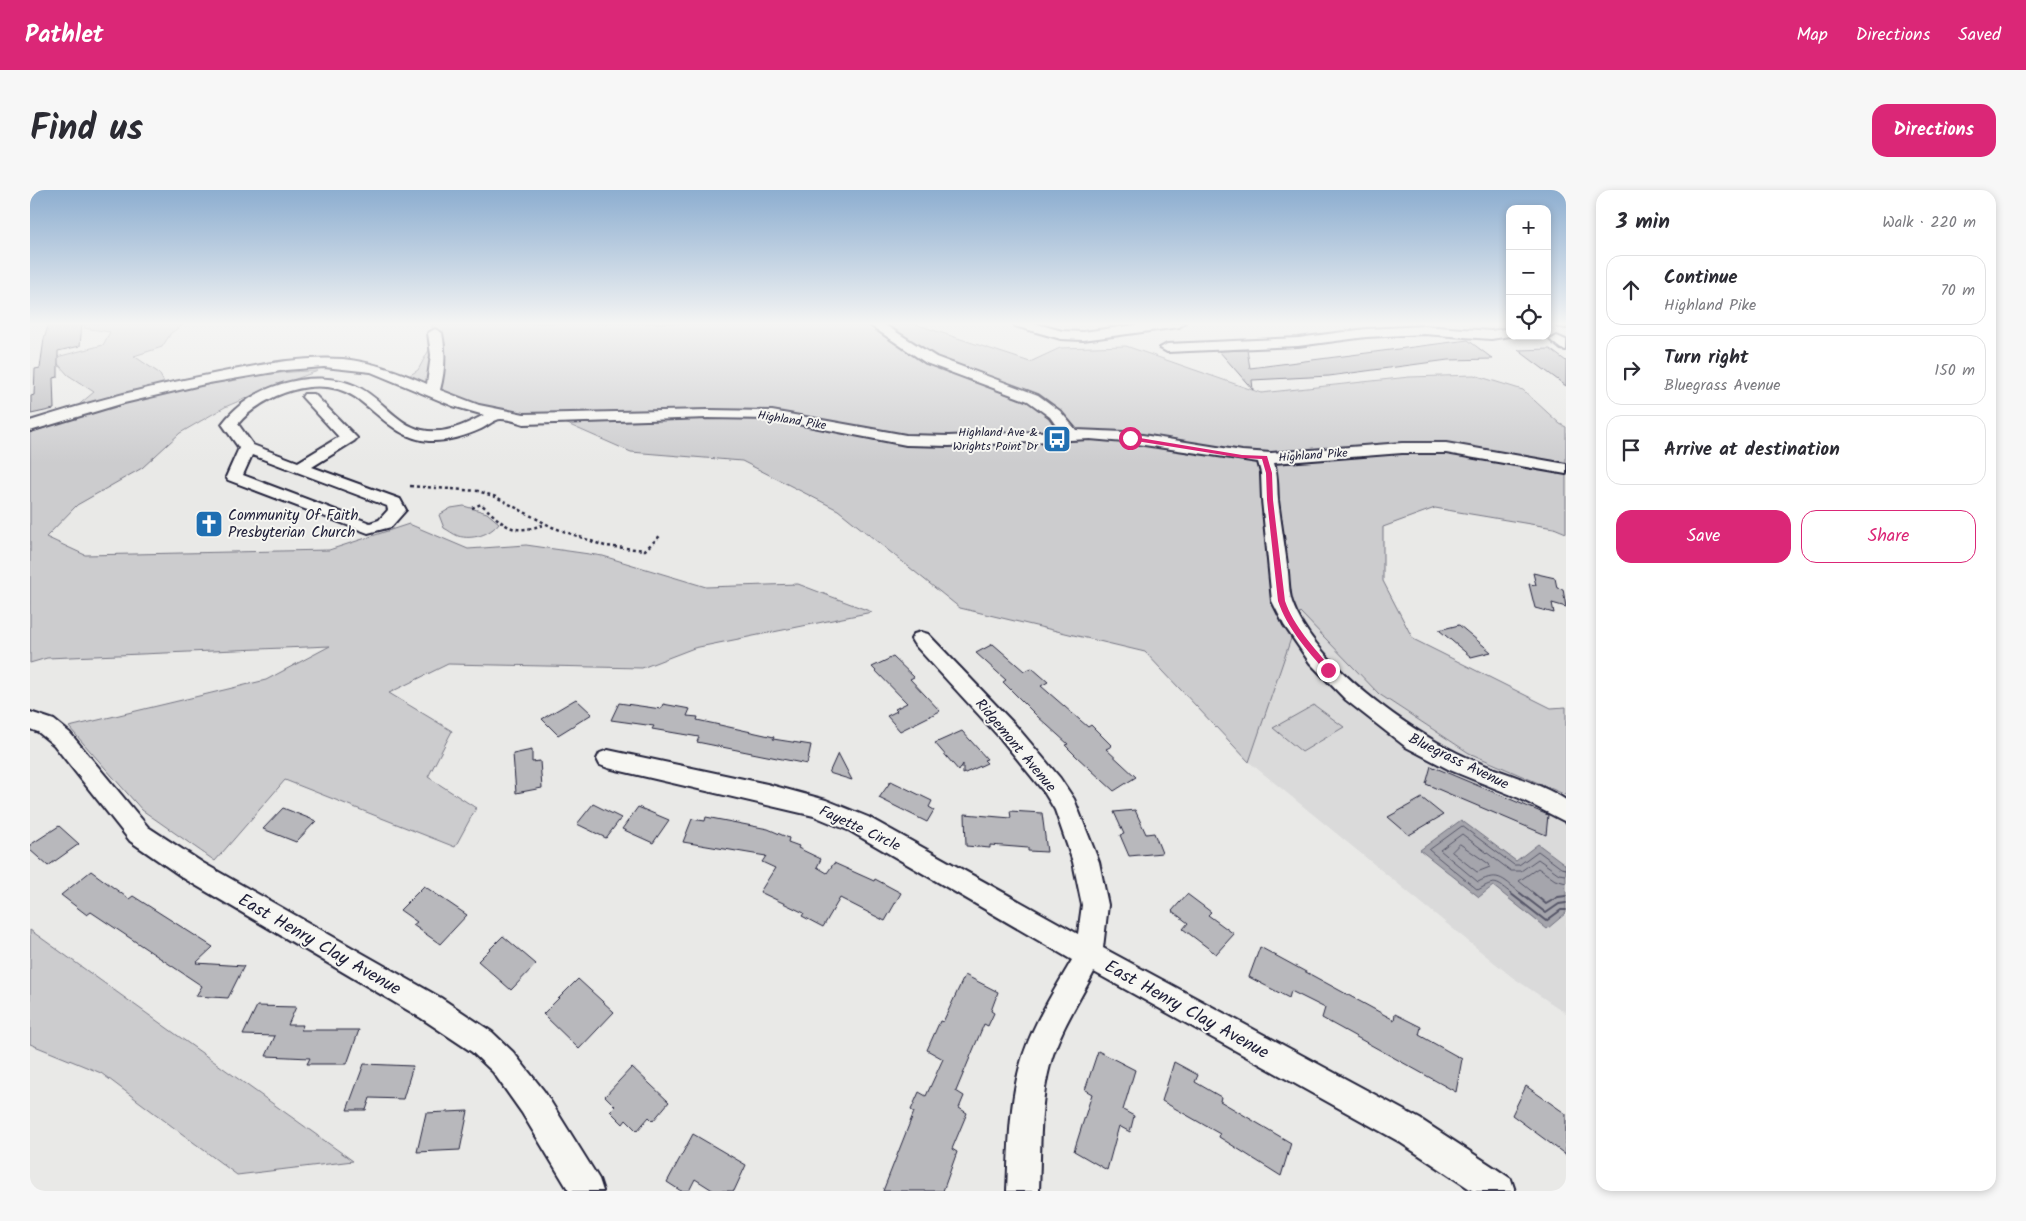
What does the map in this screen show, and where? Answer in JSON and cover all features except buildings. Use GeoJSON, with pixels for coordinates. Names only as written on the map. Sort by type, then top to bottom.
{"type":"FeatureCollection","features":[{"type":"Feature","properties":{"kind":"street","name":"Highland Pike"},"geometry":{"type":"LineString","coordinates":[[30,426],[118,399],[256,370]]}},
{"type":"Feature","properties":{"kind":"street","name":"Highland Pike"},"geometry":{"type":"LineString","coordinates":[[377,370],[404,379],[457,403],[496,414],[524,419],[702,414],[772,415],[802,419],[879,436],[935,441],[1071,434],[1124,437],[1265,458],[1330,455],[1402,448],[1446,448],[1566,469]]}},
{"type":"Feature","properties":{"kind":"street"},"geometry":{"type":"LineString","coordinates":[[432,392],[438,370]]}},
{"type":"Feature","properties":{"kind":"street"},"geometry":{"type":"LineString","coordinates":[[957,370],[1033,398],[1055,414],[1071,434]]}},
{"type":"Feature","properties":{"kind":"street"},"geometry":{"type":"LineString","coordinates":[[247,448],[234,477],[368,528],[382,526],[394,517],[397,510],[394,503],[247,448],[230,424],[236,416],[253,402],[298,385],[330,383],[351,389],[374,405],[394,424],[418,435],[457,434],[496,414]]}},
{"type":"Feature","properties":{"kind":"street"},"geometry":{"type":"LineString","coordinates":[[301,467],[350,438],[309,397]]}},
{"type":"Feature","properties":{"kind":"street","name":"Bluegrass Avenue"},"geometry":{"type":"LineString","coordinates":[[1265,458],[1269,473],[1270,500],[1282,601],[1286,613],[1301,637],[1328,670],[1356,696],[1409,738],[1459,764],[1566,812]]}},
{"type":"Feature","properties":{"kind":"street","name":"Ridgemont Avenue"},"geometry":{"type":"LineString","coordinates":[[921,639],[1009,733],[1052,785],[1066,806],[1086,862],[1095,905],[1088,955]]}},
{"type":"Feature","properties":{"kind":"street","name":"East Henry Clay Avenue"},"geometry":{"type":"LineString","coordinates":[[30,720],[46,726],[62,739],[139,834],[194,872],[430,1008],[482,1042],[503,1062],[533,1102],[587,1191]]}},
{"type":"Feature","properties":{"kind":"street","name":"Fayette Circle"},"geometry":{"type":"LineString","coordinates":[[608,760],[767,794],[818,807],[867,829],[955,877],[1088,955]]}},
{"type":"Feature","properties":{"kind":"street","name":"East Henry Clay Avenue"},"geometry":{"type":"LineString","coordinates":[[1023,1191],[1027,1102],[1035,1064],[1050,1028],[1088,955],[1409,1130],[1484,1179],[1499,1191]]}},
{"type":"Feature","properties":{"kind":"path"},"geometry":{"type":"LineString","coordinates":[[410,486],[478,491],[496,497],[546,524],[605,546],[645,550],[661,535]]}},
{"type":"Feature","properties":{"kind":"path"},"geometry":{"type":"LineString","coordinates":[[472,508],[481,504],[515,530],[527,530],[546,524]]}},
{"type":"Feature","properties":{"kind":"shaded area"},"geometry":{"type":"Polygon","coordinates":[[[63,370],[154,370],[159,373],[170,393],[262,375],[318,371],[225,407],[180,433],[142,468],[77,505],[46,537],[85,555],[329,550],[409,524],[468,549],[526,545],[603,556],[706,587],[798,584],[872,612],[694,648],[642,668],[448,664],[389,693],[452,731],[428,777],[476,808],[455,847],[285,780],[215,861],[142,810],[69,727],[266,680],[330,646],[47,658],[30,663],[30,433],[56,424],[94,392],[68,375],[63,370]]]}},
{"type":"Feature","properties":{"kind":"shaded area"},"geometry":{"type":"Polygon","coordinates":[[[418,370],[1194,370],[1261,393],[1409,377],[1474,375],[1523,390],[1560,424],[1566,427],[1566,533],[1554,528],[1435,508],[1383,527],[1383,581],[1413,639],[1551,708],[1566,707],[1566,795],[1469,753],[1379,694],[1300,612],[1249,762],[1145,652],[960,608],[838,510],[742,461],[631,452],[556,419],[496,415],[404,379],[418,370]]]}},
{"type":"Feature","properties":{"kind":"shaded area"},"geometry":{"type":"Polygon","coordinates":[[[464,506],[487,513],[499,523],[491,531],[475,537],[458,536],[444,528],[439,515],[451,508],[464,506]]]}},
{"type":"Feature","properties":{"kind":"shaded area"},"geometry":{"type":"Polygon","coordinates":[[[1300,611],[1379,694],[1469,753],[1566,795],[1566,1013],[1512,977],[1249,762],[1300,611]]]}},
{"type":"Feature","properties":{"kind":"shaded area"},"geometry":{"type":"Polygon","coordinates":[[[1314,705],[1344,727],[1302,752],[1273,728],[1314,705]]]}},
{"type":"Feature","properties":{"kind":"shaded area"},"geometry":{"type":"Polygon","coordinates":[[[30,930],[353,1161],[237,1175],[101,1073],[30,1044],[30,930]]]}},
{"type":"Feature","properties":{"kind":"water"},"geometry":{"type":"Polygon","coordinates":[[[1461,820],[1516,861],[1538,844],[1566,865],[1566,913],[1547,929],[1493,886],[1479,897],[1420,850],[1461,820]]]}},
{"type":"Feature","properties":{"kind":"place","name":"Highland Ave & Wrights Point Dr"},"geometry":{"type":"Point","coordinates":[1057,439]}},
{"type":"Feature","properties":{"kind":"place","name":"Community Of Faith Presbyterian Church"},"geometry":{"type":"Point","coordinates":[209,524]}},
{"type":"Feature","properties":{"kind":"route"},"geometry":{"type":"LineString","coordinates":[[1130,438],[1265,458],[1269,473],[1278,584],[1282,601],[1286,613],[1301,637],[1328,670]]}}]}
